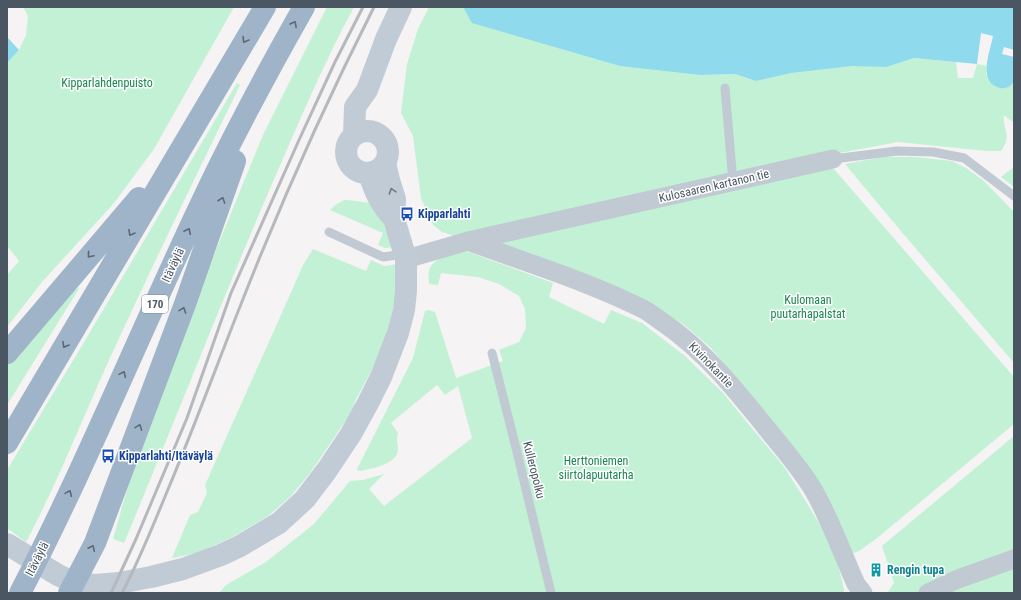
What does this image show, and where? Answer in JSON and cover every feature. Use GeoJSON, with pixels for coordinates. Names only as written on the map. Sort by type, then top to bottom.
{"type":"FeatureCollection","features":[{"type":"Feature","properties":{"kind":"highway"},"geometry":{"type":"LineString","coordinates":[[7,443],[265,7]]}},
{"type":"Feature","properties":{"kind":"highway","name":"Itäväylä"},"geometry":{"type":"LineString","coordinates":[[20,593],[53,528],[198,209],[261,82],[304,7]]}},
{"type":"Feature","properties":{"kind":"highway"},"geometry":{"type":"LineString","coordinates":[[72,588],[95,542],[180,318],[210,237],[261,82]]}},
{"type":"Feature","properties":{"kind":"highway"},"geometry":{"type":"LineString","coordinates":[[7,353],[179,151]]}},
{"type":"Feature","properties":{"kind":"main road"},"geometry":{"type":"LineString","coordinates":[[365,133],[367,90],[386,39],[401,7]]}},
{"type":"Feature","properties":{"kind":"main road"},"geometry":{"type":"LineString","coordinates":[[365,133],[383,137],[388,145],[389,154],[377,168],[360,172],[352,167],[347,159],[346,150],[348,142],[365,133]]}},
{"type":"Feature","properties":{"kind":"main road"},"geometry":{"type":"LineString","coordinates":[[7,544],[58,575],[72,588],[119,583],[183,569],[221,555],[240,546],[279,523],[305,499],[327,470],[351,434],[381,377],[398,333],[404,310],[406,291],[406,257],[394,219],[395,199],[389,180],[377,168]]}},
{"type":"Feature","properties":{"kind":"street","name":"Kulosaaren kartanon tie"},"geometry":{"type":"LineString","coordinates":[[406,257],[468,241],[833,159]]}},
{"type":"Feature","properties":{"kind":"street","name":"Kivinokantie"},"geometry":{"type":"LineString","coordinates":[[468,241],[570,277],[644,309],[675,330],[692,344],[708,359],[748,405],[799,469],[813,490],[830,521],[856,584],[863,593]]}},
{"type":"Feature","properties":{"kind":"street"},"geometry":{"type":"LineString","coordinates":[[928,593],[958,579],[1014,559]]}},
{"type":"Feature","properties":{"kind":"lane"},"geometry":{"type":"LineString","coordinates":[[725,88],[733,182]]}},
{"type":"Feature","properties":{"kind":"lane","name":"Kulosaaren kartanon tie"},"geometry":{"type":"LineString","coordinates":[[833,159],[897,151],[933,152],[964,158],[1014,196]]}},
{"type":"Feature","properties":{"kind":"lane"},"geometry":{"type":"LineString","coordinates":[[329,232],[383,257],[406,257]]}},
{"type":"Feature","properties":{"kind":"lane","name":"Kulleropolku"},"geometry":{"type":"LineString","coordinates":[[492,353],[551,593]]}},
{"type":"Feature","properties":{"kind":"green space","name":"Kipparlahdenpuisto"},"geometry":{"type":"Polygon","coordinates":[[[23,7],[234,7],[154,149],[114,203],[42,282],[7,327],[7,275],[19,261],[7,246],[7,63],[19,50],[26,35],[28,16],[23,7]]]}},
{"type":"Feature","properties":{"kind":"green space"},"geometry":{"type":"Polygon","coordinates":[[[327,7],[354,7],[342,29],[299,121],[232,278],[124,543],[113,539],[130,479],[202,284],[263,135],[327,7]]]}},
{"type":"Feature","properties":{"kind":"green space"},"geometry":{"type":"Polygon","coordinates":[[[429,7],[500,7],[701,75],[735,74],[756,81],[890,43],[902,62],[914,58],[956,62],[958,78],[973,78],[977,64],[987,66],[986,75],[1010,86],[1014,82],[1014,122],[1004,115],[1007,137],[1001,151],[987,151],[898,142],[824,156],[454,236],[442,232],[433,225],[421,198],[413,136],[401,113],[407,64],[418,29],[429,7]]]}},
{"type":"Feature","properties":{"kind":"green space"},"geometry":{"type":"Polygon","coordinates":[[[237,83],[240,85],[142,289],[38,519],[26,542],[7,528],[7,470],[237,83]]]}},
{"type":"Feature","properties":{"kind":"green space"},"geometry":{"type":"Polygon","coordinates":[[[883,157],[916,157],[952,161],[966,168],[984,181],[1014,212],[1014,363],[845,164],[883,157]]]}},
{"type":"Feature","properties":{"kind":"green space"},"geometry":{"type":"Polygon","coordinates":[[[1014,167],[1014,187],[1001,177],[1014,167]]]}},
{"type":"Feature","properties":{"kind":"green space","name":"Kulomaan puutarhapalstat"},"geometry":{"type":"Polygon","coordinates":[[[833,168],[1014,377],[1014,424],[876,539],[854,553],[851,552],[800,457],[711,348],[682,323],[566,269],[487,241],[833,168]]]}},
{"type":"Feature","properties":{"kind":"green space"},"geometry":{"type":"Polygon","coordinates":[[[344,200],[374,203],[394,247],[385,248],[378,245],[383,233],[330,210],[344,200]]]}},
{"type":"Feature","properties":{"kind":"green space"},"geometry":{"type":"Polygon","coordinates":[[[313,249],[366,271],[371,260],[384,266],[398,264],[397,293],[386,335],[374,366],[355,401],[353,410],[310,473],[290,497],[267,517],[232,537],[198,553],[172,558],[190,515],[198,512],[207,493],[205,485],[303,265],[313,249]]]}},
{"type":"Feature","properties":{"kind":"green space","name":"Herttoniemen siirtolapuutarha"},"geometry":{"type":"Polygon","coordinates":[[[466,251],[553,283],[549,297],[604,324],[611,310],[642,323],[685,356],[722,392],[785,468],[822,528],[837,561],[844,593],[219,593],[226,585],[266,562],[314,524],[350,481],[363,480],[384,474],[369,489],[384,506],[472,438],[458,386],[445,395],[437,385],[391,423],[398,433],[398,451],[395,458],[386,464],[374,468],[358,471],[357,469],[413,358],[425,311],[428,310],[435,312],[456,378],[503,361],[499,350],[519,342],[526,328],[525,309],[519,296],[499,284],[478,277],[441,273],[438,285],[429,284],[429,271],[434,262],[444,257],[466,251]]]}},
{"type":"Feature","properties":{"kind":"green space"},"geometry":{"type":"Polygon","coordinates":[[[80,287],[7,405],[7,364],[58,302],[80,287]]]}},
{"type":"Feature","properties":{"kind":"green space"},"geometry":{"type":"Polygon","coordinates":[[[1014,436],[1014,593],[887,593],[894,583],[882,546],[1014,436]]]}},
{"type":"Feature","properties":{"kind":"water"},"geometry":{"type":"Polygon","coordinates":[[[463,7],[1014,7],[1014,50],[1004,47],[1002,54],[1014,57],[1014,82],[1008,87],[1000,88],[993,85],[989,80],[987,66],[993,36],[981,33],[977,64],[914,58],[886,67],[852,66],[791,73],[756,81],[735,74],[701,75],[620,66],[472,23],[463,7]]]}},
{"type":"Feature","properties":{"kind":"water"},"geometry":{"type":"Polygon","coordinates":[[[7,37],[19,50],[7,63],[7,37]]]}},
{"type":"Feature","properties":{"kind":"railway"},"geometry":{"type":"LineString","coordinates":[[111,593],[136,539],[187,418],[231,293],[299,140],[335,62],[363,7]]}},
{"type":"Feature","properties":{"kind":"railway"},"geometry":{"type":"LineString","coordinates":[[122,593],[141,554],[179,464],[243,299],[289,188],[374,7]]}},
{"type":"Feature","properties":{"kind":"place","name":"Kipparlahti"},"geometry":{"type":"Point","coordinates":[407,214]}},
{"type":"Feature","properties":{"kind":"place","name":"Kipparlahti/Itäväylä"},"geometry":{"type":"Point","coordinates":[108,456]}},
{"type":"Feature","properties":{"kind":"place","name":"Rengin tupa"},"geometry":{"type":"Point","coordinates":[876,570]}}]}
